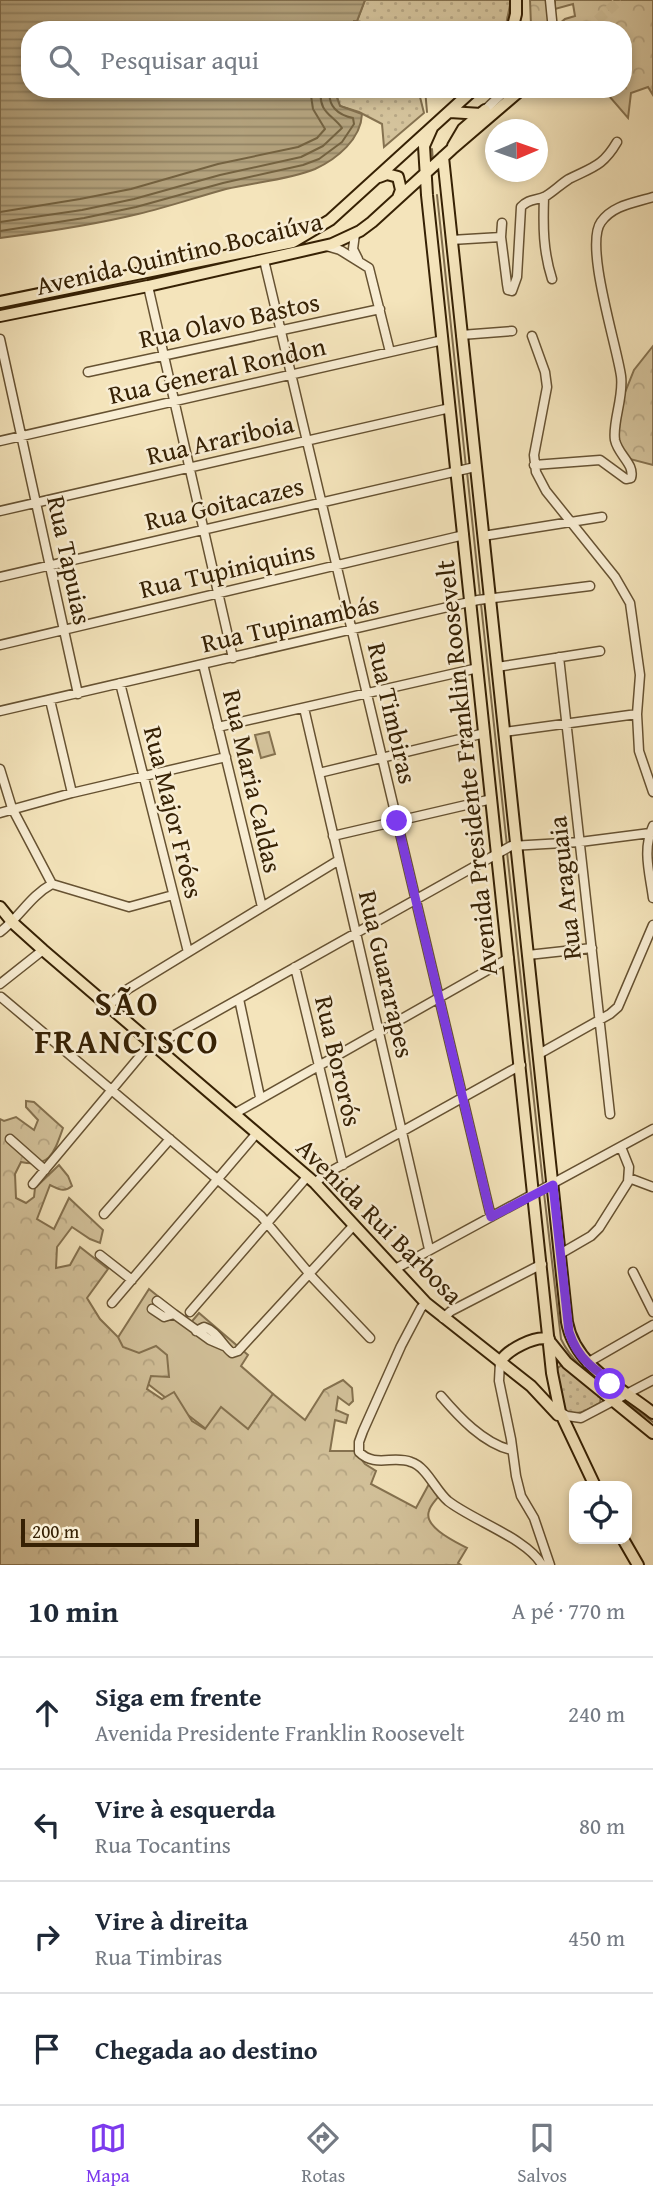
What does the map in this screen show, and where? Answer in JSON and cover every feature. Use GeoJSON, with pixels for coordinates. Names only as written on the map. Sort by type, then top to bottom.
{"type":"FeatureCollection","features":[{"type":"Feature","properties":{"kind":"main road"},"geometry":{"type":"LineString","coordinates":[[514,21],[516,0]]}},
{"type":"Feature","properties":{"kind":"main road","name":"Avenida Quintino Bocaiúva"},"geometry":{"type":"LineString","coordinates":[[0,302],[293,242],[330,220],[465,98]]}},
{"type":"Feature","properties":{"kind":"main road"},"geometry":{"type":"LineString","coordinates":[[471,98],[472,106],[483,112]]}},
{"type":"Feature","properties":{"kind":"main road","name":"Avenida Quintino Bocaiúva"},"geometry":{"type":"LineString","coordinates":[[0,316],[326,246],[355,234],[513,98]]}},
{"type":"Feature","properties":{"kind":"main road"},"geometry":{"type":"LineString","coordinates":[[450,112],[500,110]]}},
{"type":"Feature","properties":{"kind":"main road"},"geometry":{"type":"LineString","coordinates":[[448,153],[457,136],[483,112]]}},
{"type":"Feature","properties":{"kind":"main road","name":"Avenida Presidente Franklin Roosevelt"},"geometry":{"type":"LineString","coordinates":[[432,128],[424,146],[425,174],[450,408],[483,536],[478,668],[492,799],[507,849],[528,956],[539,1054],[542,1264],[552,1344],[552,1373],[559,1408]]}},
{"type":"Feature","properties":{"kind":"main road","name":"Avenida Presidente Franklin Roosevelt"},"geometry":{"type":"LineString","coordinates":[[448,153],[445,184],[461,335],[466,468],[464,534],[497,667],[504,732],[509,958],[520,1065],[543,1190],[560,1254],[569,1332],[577,1350],[587,1363],[653,1413]]}},
{"type":"Feature","properties":{"kind":"main road"},"geometry":{"type":"LineString","coordinates":[[377,178],[387,174],[398,177],[401,190],[398,198],[418,196],[428,200],[430,185],[439,177],[445,184]]}},
{"type":"Feature","properties":{"kind":"main road","name":"Avenida Rui Barbosa"},"geometry":{"type":"LineString","coordinates":[[0,907],[13,923],[43,950],[311,1180],[426,1303],[531,1386],[553,1408],[568,1430]]}},
{"type":"Feature","properties":{"kind":"main road"},"geometry":{"type":"LineString","coordinates":[[500,1362],[507,1354],[540,1338],[552,1344],[567,1363],[653,1433]]}},
{"type":"Feature","properties":{"kind":"main road"},"geometry":{"type":"LineString","coordinates":[[552,1373],[557,1364],[567,1363]]}},
{"type":"Feature","properties":{"kind":"main road"},"geometry":{"type":"LineString","coordinates":[[606,1377],[614,1401]]}},
{"type":"Feature","properties":{"kind":"main road","name":"Avenida Rui Barbosa"},"geometry":{"type":"LineString","coordinates":[[559,1408],[593,1481]]}},
{"type":"Feature","properties":{"kind":"main road"},"geometry":{"type":"LineString","coordinates":[[626,1544],[638,1565]]}},
{"type":"Feature","properties":{"kind":"street"},"geometry":{"type":"LineString","coordinates":[[550,0],[552,21]]}},
{"type":"Feature","properties":{"kind":"street"},"geometry":{"type":"LineString","coordinates":[[483,112],[497,98]]}},
{"type":"Feature","properties":{"kind":"street"},"geometry":{"type":"LineString","coordinates":[[502,223],[501,237],[507,284],[508,290],[512,291],[517,277],[521,207],[528,200],[544,197],[570,179],[598,167],[617,142]]}},
{"type":"Feature","properties":{"kind":"street"},"geometry":{"type":"LineString","coordinates":[[544,197],[545,257],[552,279]]}},
{"type":"Feature","properties":{"kind":"street"},"geometry":{"type":"LineString","coordinates":[[534,464],[594,459],[606,463],[626,480],[631,478],[631,468],[615,440],[622,383],[600,274],[597,230],[604,219],[628,203],[653,197]]}},
{"type":"Feature","properties":{"kind":"street"},"geometry":{"type":"LineString","coordinates":[[355,234],[353,249],[359,261]]}},
{"type":"Feature","properties":{"kind":"street"},"geometry":{"type":"LineString","coordinates":[[451,240],[501,237]]}},
{"type":"Feature","properties":{"kind":"street"},"geometry":{"type":"LineString","coordinates":[[326,246],[340,250],[369,268],[390,352]]}},
{"type":"Feature","properties":{"kind":"street","name":"Rua Timbiras"},"geometry":{"type":"LineString","coordinates":[[264,260],[491,1217]]}},
{"type":"Feature","properties":{"kind":"street"},"geometry":{"type":"LineString","coordinates":[[148,286],[233,658]]}},
{"type":"Feature","properties":{"kind":"street","name":"Rua Olavo Bastos"},"geometry":{"type":"LineString","coordinates":[[88,372],[380,309]]}},
{"type":"Feature","properties":{"kind":"street"},"geometry":{"type":"LineString","coordinates":[[461,335],[512,331]]}},
{"type":"Feature","properties":{"kind":"street","name":"Rua Tapuias"},"geometry":{"type":"LineString","coordinates":[[0,339],[78,694]]}},
{"type":"Feature","properties":{"kind":"street"},"geometry":{"type":"LineString","coordinates":[[533,339],[545,372],[547,387],[537,432],[534,464],[540,482],[615,577],[629,604],[640,675],[637,714],[639,751],[653,792]]}},
{"type":"Feature","properties":{"kind":"street","name":"Rua General Rondon"},"geometry":{"type":"LineString","coordinates":[[0,441],[443,340]]}},
{"type":"Feature","properties":{"kind":"street","name":"Rua Arariboia"},"geometry":{"type":"LineString","coordinates":[[0,511],[450,408]]}},
{"type":"Feature","properties":{"kind":"street","name":"Rua Goitacazes"},"geometry":{"type":"LineString","coordinates":[[0,577],[466,468]]}},
{"type":"Feature","properties":{"kind":"street"},"geometry":{"type":"LineString","coordinates":[[483,536],[602,517]]}},
{"type":"Feature","properties":{"kind":"street","name":"Rua Tupiniquins"},"geometry":{"type":"LineString","coordinates":[[0,645],[464,534]]}},
{"type":"Feature","properties":{"kind":"street","name":"Rua Tupinambás"},"geometry":{"type":"LineString","coordinates":[[0,711],[481,600],[590,586]]}},
{"type":"Feature","properties":{"kind":"street"},"geometry":{"type":"LineString","coordinates":[[497,667],[600,651]]}},
{"type":"Feature","properties":{"kind":"street","name":"Rua Araguaia"},"geometry":{"type":"LineString","coordinates":[[559,657],[610,1114]]}},
{"type":"Feature","properties":{"kind":"street","name":"Rua Maria Caldas"},"geometry":{"type":"LineString","coordinates":[[203,664],[262,907]]}},
{"type":"Feature","properties":{"kind":"street"},"geometry":{"type":"LineString","coordinates":[[219,727],[478,668]]}},
{"type":"Feature","properties":{"kind":"street","name":"Rua Major Fróes"},"geometry":{"type":"LineString","coordinates":[[120,683],[188,952]]}},
{"type":"Feature","properties":{"kind":"street"},"geometry":{"type":"LineString","coordinates":[[50,700],[72,793]]}},
{"type":"Feature","properties":{"kind":"street","name":"Rua Guararapes"},"geometry":{"type":"LineString","coordinates":[[304,708],[429,1250]]}},
{"type":"Feature","properties":{"kind":"street"},"geometry":{"type":"LineString","coordinates":[[504,732],[637,714]]}},
{"type":"Feature","properties":{"kind":"street"},"geometry":{"type":"LineString","coordinates":[[319,773],[485,733]]}},
{"type":"Feature","properties":{"kind":"street"},"geometry":{"type":"LineString","coordinates":[[0,813],[226,757]]}},
{"type":"Feature","properties":{"kind":"street"},"geometry":{"type":"LineString","coordinates":[[0,769],[12,808],[52,884],[129,907],[173,895]]}},
{"type":"Feature","properties":{"kind":"street"},"geometry":{"type":"LineString","coordinates":[[333,836],[492,799]]}},
{"type":"Feature","properties":{"kind":"street"},"geometry":{"type":"LineString","coordinates":[[33,1184],[153,1045],[507,849],[580,842],[652,829],[647,861],[653,898]]}},
{"type":"Feature","properties":{"kind":"street"},"geometry":{"type":"LineString","coordinates":[[108,1006],[128,989],[339,860]]}},
{"type":"Feature","properties":{"kind":"street"},"geometry":{"type":"LineString","coordinates":[[0,932],[13,923],[17,913],[52,884]]}},
{"type":"Feature","properties":{"kind":"street"},"geometry":{"type":"LineString","coordinates":[[539,1054],[618,1007],[653,925]]}},
{"type":"Feature","properties":{"kind":"street"},"geometry":{"type":"LineString","coordinates":[[528,956],[592,948]]}},
{"type":"Feature","properties":{"kind":"street"},"geometry":{"type":"LineString","coordinates":[[0,984],[43,950]]}},
{"type":"Feature","properties":{"kind":"street"},"geometry":{"type":"LineString","coordinates":[[234,1114],[509,958]]}},
{"type":"Feature","properties":{"kind":"street","name":"Rua Bororós"},"geometry":{"type":"LineString","coordinates":[[295,967],[343,1165]]}},
{"type":"Feature","properties":{"kind":"street"},"geometry":{"type":"LineString","coordinates":[[1,997],[267,1222],[308,1273],[370,1338]]}},
{"type":"Feature","properties":{"kind":"street"},"geometry":{"type":"LineString","coordinates":[[239,999],[260,1097]]}},
{"type":"Feature","properties":{"kind":"street"},"geometry":{"type":"LineString","coordinates":[[190,1312],[267,1222],[311,1180],[343,1165],[520,1065]]}},
{"type":"Feature","properties":{"kind":"street"},"geometry":{"type":"LineString","coordinates":[[395,1269],[653,1129]]}},
{"type":"Feature","properties":{"kind":"street"},"geometry":{"type":"LineString","coordinates":[[112,1303],[256,1134]]}},
{"type":"Feature","properties":{"kind":"street"},"geometry":{"type":"LineString","coordinates":[[10,1139],[45,1170]]}},
{"type":"Feature","properties":{"kind":"street"},"geometry":{"type":"LineString","coordinates":[[104,1214],[170,1139]]}},
{"type":"Feature","properties":{"kind":"street"},"geometry":{"type":"LineString","coordinates":[[560,1254],[592,1236],[629,1178],[629,1167],[621,1147]]}},
{"type":"Feature","properties":{"kind":"street"},"geometry":{"type":"LineString","coordinates":[[629,1178],[653,1187]]}},
{"type":"Feature","properties":{"kind":"street"},"geometry":{"type":"LineString","coordinates":[[155,1305],[174,1314],[196,1331],[204,1327],[209,1329],[232,1353],[238,1351],[354,1225]]}},
{"type":"Feature","properties":{"kind":"street"},"geometry":{"type":"LineString","coordinates":[[100,1255],[132,1280]]}},
{"type":"Feature","properties":{"kind":"street"},"geometry":{"type":"LineString","coordinates":[[443,1318],[451,1311],[542,1264]]}},
{"type":"Feature","properties":{"kind":"street"},"geometry":{"type":"LineString","coordinates":[[633,1272],[653,1312]]}},
{"type":"Feature","properties":{"kind":"street"},"geometry":{"type":"LineString","coordinates":[[426,1303],[401,1346],[363,1431],[359,1452],[365,1458],[381,1462],[409,1461],[415,1464],[448,1500],[525,1548],[541,1565]]}},
{"type":"Feature","properties":{"kind":"street"},"geometry":{"type":"LineString","coordinates":[[587,1363],[653,1325]]}},
{"type":"Feature","properties":{"kind":"street"},"geometry":{"type":"LineString","coordinates":[[500,1362],[499,1381],[521,1496],[534,1518],[550,1565]]}},
{"type":"Feature","properties":{"kind":"street"},"geometry":{"type":"LineString","coordinates":[[559,1408],[567,1416],[581,1418],[653,1380]]}},
{"type":"Feature","properties":{"kind":"street"},"geometry":{"type":"LineString","coordinates":[[441,1396],[458,1416],[480,1433],[511,1450]]}},
{"type":"Feature","properties":{"kind":"green space"},"geometry":{"type":"Polygon","coordinates":[[[365,0],[511,0],[507,21],[357,21],[365,0]]]}},
{"type":"Feature","properties":{"kind":"green space"},"geometry":{"type":"Polygon","coordinates":[[[530,0],[546,0],[549,21],[531,21],[530,0]]]}},
{"type":"Feature","properties":{"kind":"green space"},"geometry":{"type":"Polygon","coordinates":[[[555,0],[653,0],[653,95],[648,87],[632,93],[632,21],[563,21],[575,16],[573,4],[555,9],[555,0]]]}},
{"type":"Feature","properties":{"kind":"green space"},"geometry":{"type":"Polygon","coordinates":[[[337,98],[420,98],[424,113],[384,147],[382,124],[340,106],[337,98]]]}},
{"type":"Feature","properties":{"kind":"green space"},"geometry":{"type":"Polygon","coordinates":[[[611,98],[630,98],[628,118],[611,98]]]}},
{"type":"Feature","properties":{"kind":"green space"},"geometry":{"type":"Polygon","coordinates":[[[653,346],[653,465],[626,458],[618,438],[622,400],[634,370],[653,346]]]}},
{"type":"Feature","properties":{"kind":"green space"},"geometry":{"type":"Polygon","coordinates":[[[269,732],[275,754],[261,758],[255,735],[269,732]]]}},
{"type":"Feature","properties":{"kind":"green space"},"geometry":{"type":"Polygon","coordinates":[[[26,1101],[34,1102],[63,1128],[50,1157],[39,1163],[21,1162],[15,1174],[16,1198],[26,1203],[34,1197],[35,1188],[59,1165],[68,1176],[72,1186],[69,1188],[61,1190],[50,1185],[37,1219],[54,1229],[69,1198],[103,1230],[100,1243],[72,1227],[57,1247],[56,1268],[70,1265],[80,1247],[108,1269],[87,1298],[100,1319],[118,1337],[123,1347],[139,1353],[156,1346],[167,1355],[169,1377],[151,1376],[147,1389],[162,1399],[174,1392],[192,1421],[205,1429],[221,1407],[248,1429],[273,1394],[305,1420],[324,1390],[343,1380],[352,1388],[353,1401],[349,1405],[338,1397],[336,1410],[348,1415],[346,1423],[335,1420],[330,1451],[355,1451],[365,1464],[376,1471],[371,1484],[416,1508],[429,1484],[438,1497],[430,1507],[428,1517],[435,1528],[467,1548],[458,1563],[461,1565],[0,1565],[0,1119],[4,1121],[16,1117],[34,1130],[38,1120],[26,1107],[26,1101]]]}},
{"type":"Feature","properties":{"kind":"green space"},"geometry":{"type":"Polygon","coordinates":[[[149,1289],[180,1314],[188,1326],[199,1313],[248,1355],[241,1366],[273,1394],[248,1430],[206,1429],[108,1353],[149,1289]]]}},
{"type":"Feature","properties":{"kind":"green space"},"geometry":{"type":"Polygon","coordinates":[[[562,1365],[601,1395],[600,1403],[578,1413],[564,1410],[556,1369],[562,1365]]]}},
{"type":"Feature","properties":{"kind":"water"},"geometry":{"type":"Polygon","coordinates":[[[0,0],[365,0],[357,21],[21,21],[21,98],[337,98],[340,106],[362,114],[357,132],[346,147],[323,165],[305,173],[226,189],[121,218],[0,238],[0,0]]]}},
{"type":"Feature","properties":{"kind":"waterway"},"geometry":{"type":"LineString","coordinates":[[426,98],[427,112]]}},
{"type":"Feature","properties":{"kind":"waterway"},"geometry":{"type":"LineString","coordinates":[[432,149],[433,161]]}},
{"type":"Feature","properties":{"kind":"waterway"},"geometry":{"type":"LineString","coordinates":[[437,195],[466,467]]}},
{"type":"Feature","properties":{"kind":"waterway"},"geometry":{"type":"LineString","coordinates":[[467,472],[480,595]]}},
{"type":"Feature","properties":{"kind":"waterway"},"geometry":{"type":"LineString","coordinates":[[481,604],[507,846]]}},
{"type":"Feature","properties":{"kind":"waterway"},"geometry":{"type":"LineString","coordinates":[[507,852],[543,1184]]}},
{"type":"Feature","properties":{"kind":"waterway"},"geometry":{"type":"LineString","coordinates":[[544,1193],[561,1339],[581,1366],[607,1388]]}},
{"type":"Feature","properties":{"kind":"waterway"},"geometry":{"type":"LineString","coordinates":[[624,1401],[653,1422]]}},
{"type":"Feature","properties":{"kind":"tunnel"},"geometry":{"type":"LineString","coordinates":[[596,21],[620,0]]}},
{"type":"Feature","properties":{"kind":"district","name":"SÃO FRANCISCO"},"geometry":{"type":"Point","coordinates":[127,1022]}},
{"type":"Feature","properties":{"kind":"route"},"geometry":{"type":"LineString","coordinates":[[397,821],[491,1217],[553,1185],[569,1332],[572,1342],[587,1363],[606,1377],[610,1384]]}}]}
